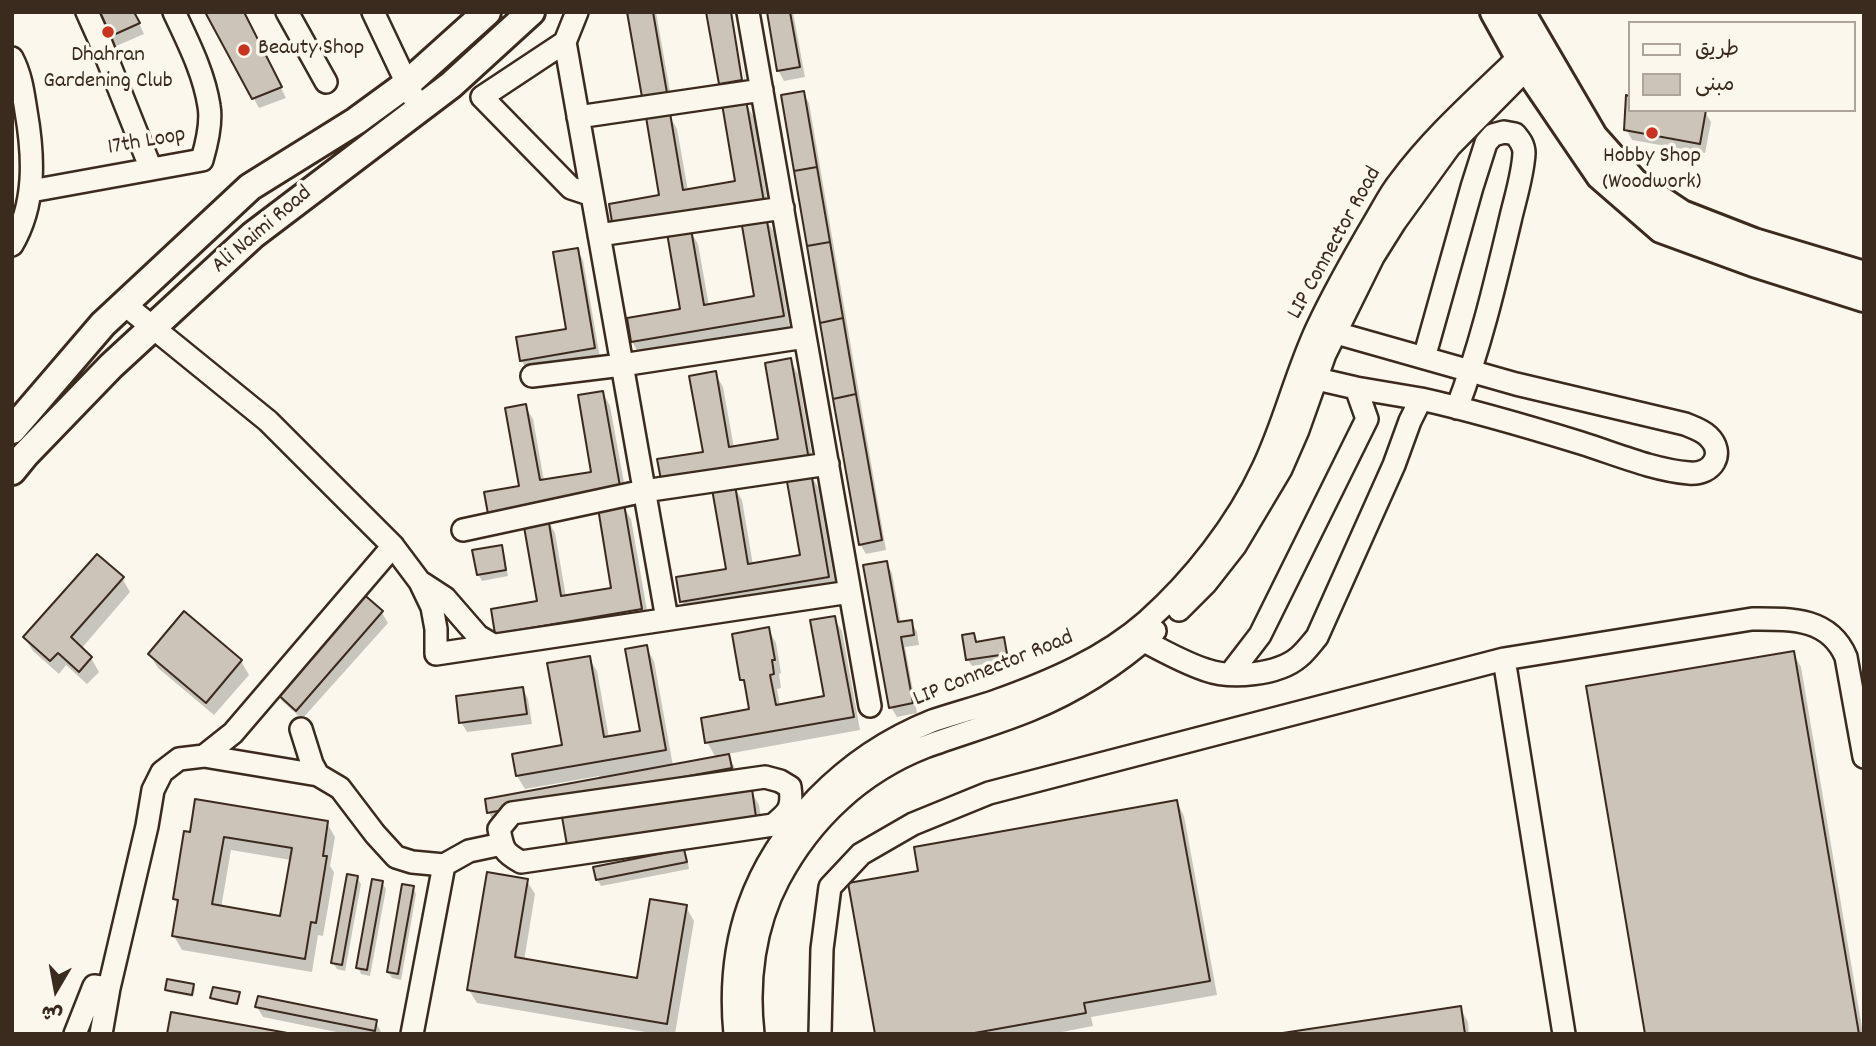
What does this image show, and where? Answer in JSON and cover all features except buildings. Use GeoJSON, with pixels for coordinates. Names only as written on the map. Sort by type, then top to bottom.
{"type":"FeatureCollection","features":[{"type":"Feature","properties":{"kind":"main road","name":"Ali Naimi Road"},"geometry":{"type":"LineString","coordinates":[[12,471],[111,366],[253,235],[452,85],[531,12]]}},
{"type":"Feature","properties":{"kind":"main road"},"geometry":{"type":"LineString","coordinates":[[1494,12],[1594,137],[1634,182],[1682,214],[1755,242],[1864,275]]}},
{"type":"Feature","properties":{"kind":"main road"},"geometry":{"type":"LineString","coordinates":[[1521,12],[1530,59],[1600,176],[1661,229],[1754,263],[1864,298]]}},
{"type":"Feature","properties":{"kind":"main road","name":"Ali Naimi Road"},"geometry":{"type":"LineString","coordinates":[[12,430],[103,324],[250,187],[356,121],[408,83],[480,15]]}},
{"type":"Feature","properties":{"kind":"street"},"geometry":{"type":"LineString","coordinates":[[87,12],[151,169]]}},
{"type":"Feature","properties":{"kind":"street","name":"17th Loop"},"geometry":{"type":"LineString","coordinates":[[31,191],[202,160],[208,141],[209,107],[197,62],[174,12]]}},
{"type":"Feature","properties":{"kind":"street"},"geometry":{"type":"LineString","coordinates":[[287,12],[326,82]]}},
{"type":"Feature","properties":{"kind":"street"},"geometry":{"type":"LineString","coordinates":[[373,12],[419,109]]}},
{"type":"Feature","properties":{"kind":"street"},"geometry":{"type":"LineString","coordinates":[[577,12],[565,42],[667,620]]}},
{"type":"Feature","properties":{"kind":"street"},"geometry":{"type":"LineString","coordinates":[[748,12],[870,706]]}},
{"type":"Feature","properties":{"kind":"street"},"geometry":{"type":"LineString","coordinates":[[480,15],[498,43]]}},
{"type":"Feature","properties":{"kind":"street"},"geometry":{"type":"LineString","coordinates":[[565,42],[482,97],[570,188],[592,195]]}},
{"type":"Feature","properties":{"kind":"street"},"geometry":{"type":"LineString","coordinates":[[12,58],[20,74],[31,139],[31,191],[22,228],[12,245]]}},
{"type":"Feature","properties":{"kind":"street","name":"LIP Connector Road"},"geometry":{"type":"LineString","coordinates":[[753,1034],[751,988],[754,950],[774,890],[789,860],[807,835],[825,813],[853,787],[880,769],[923,748],[1062,696],[1105,672],[1138,638],[1213,550],[1263,469],[1307,377],[1360,246],[1399,183],[1444,128],[1530,59]]}},
{"type":"Feature","properties":{"kind":"street"},"geometry":{"type":"LineString","coordinates":[[578,117],[762,90]]}},
{"type":"Feature","properties":{"kind":"street"},"geometry":{"type":"LineString","coordinates":[[1424,358],[1486,143],[1493,135],[1504,132],[1515,134],[1524,150],[1520,176],[1471,371],[1457,408]]}},
{"type":"Feature","properties":{"kind":"street"},"geometry":{"type":"LineString","coordinates":[[599,235],[783,208]]}},
{"type":"Feature","properties":{"kind":"street"},"geometry":{"type":"LineString","coordinates":[[124,304],[268,421],[404,559],[420,582],[432,607],[436,629],[436,654],[850,592]]}},
{"type":"Feature","properties":{"kind":"street"},"geometry":{"type":"LineString","coordinates":[[1307,377],[1457,408],[1651,465],[1703,473],[1714,465],[1717,455],[1715,443],[1707,434],[1685,424],[1516,384],[1326,330]]}},
{"type":"Feature","properties":{"kind":"street"},"geometry":{"type":"LineString","coordinates":[[533,376],[805,337]]}},
{"type":"Feature","properties":{"kind":"street"},"geometry":{"type":"LineString","coordinates":[[1230,674],[1260,635],[1367,419],[1356,388]]}},
{"type":"Feature","properties":{"kind":"street"},"geometry":{"type":"LineString","coordinates":[[1138,638],[1207,671],[1230,674],[1259,674],[1282,667],[1298,658],[1317,637],[1421,399]]}},
{"type":"Feature","properties":{"kind":"street"},"geometry":{"type":"LineString","coordinates":[[463,530],[644,491],[828,464]]}},
{"type":"Feature","properties":{"kind":"street"},"geometry":{"type":"LineString","coordinates":[[204,756],[233,733],[393,547]]}},
{"type":"Feature","properties":{"kind":"street"},"geometry":{"type":"LineString","coordinates":[[420,582],[445,598],[478,636],[494,645]]}},
{"type":"Feature","properties":{"kind":"street"},"geometry":{"type":"LineString","coordinates":[[820,1034],[822,949],[830,887],[861,854],[913,824],[989,793],[1504,659],[1752,619],[1782,619],[1818,626],[1833,635],[1846,657],[1864,757]]}},
{"type":"Feature","properties":{"kind":"street","name":"LIP Connector Road"},"geometry":{"type":"LineString","coordinates":[[735,1034],[734,985],[737,953],[754,890],[775,849],[796,820],[826,790],[852,765],[888,742],[931,722],[1050,681],[1138,638]]}},
{"type":"Feature","properties":{"kind":"street"},"geometry":{"type":"LineString","coordinates":[[1504,659],[1563,1034]]}},
{"type":"Feature","properties":{"kind":"street"},"geometry":{"type":"LineString","coordinates":[[301,729],[318,775]]}},
{"type":"Feature","properties":{"kind":"street"},"geometry":{"type":"LineString","coordinates":[[102,1034],[108,988],[153,790],[162,772],[179,760],[204,756],[318,775],[340,788],[396,857],[412,862],[444,865],[469,851],[502,844]]}},
{"type":"Feature","properties":{"kind":"street"},"geometry":{"type":"LineString","coordinates":[[765,777],[790,787],[792,801],[785,815],[773,825],[522,862],[502,848],[499,829],[512,813],[765,777]]}},
{"type":"Feature","properties":{"kind":"street"},"geometry":{"type":"LineString","coordinates":[[773,825],[775,849]]}},
{"type":"Feature","properties":{"kind":"street"},"geometry":{"type":"LineString","coordinates":[[412,1034],[444,865]]}},
{"type":"Feature","properties":{"kind":"street"},"geometry":{"type":"LineString","coordinates":[[75,1034],[93,986],[108,988]]}},
{"type":"Feature","properties":{"kind":"place","name":"Dhahran Gardening Club"},"geometry":{"type":"Point","coordinates":[108,32]}},
{"type":"Feature","properties":{"kind":"place","name":"Beauty Shop"},"geometry":{"type":"Point","coordinates":[244,50]}},
{"type":"Feature","properties":{"kind":"place","name":"Hobby Shop (Woodwork)"},"geometry":{"type":"Point","coordinates":[1652,133]}}]}
